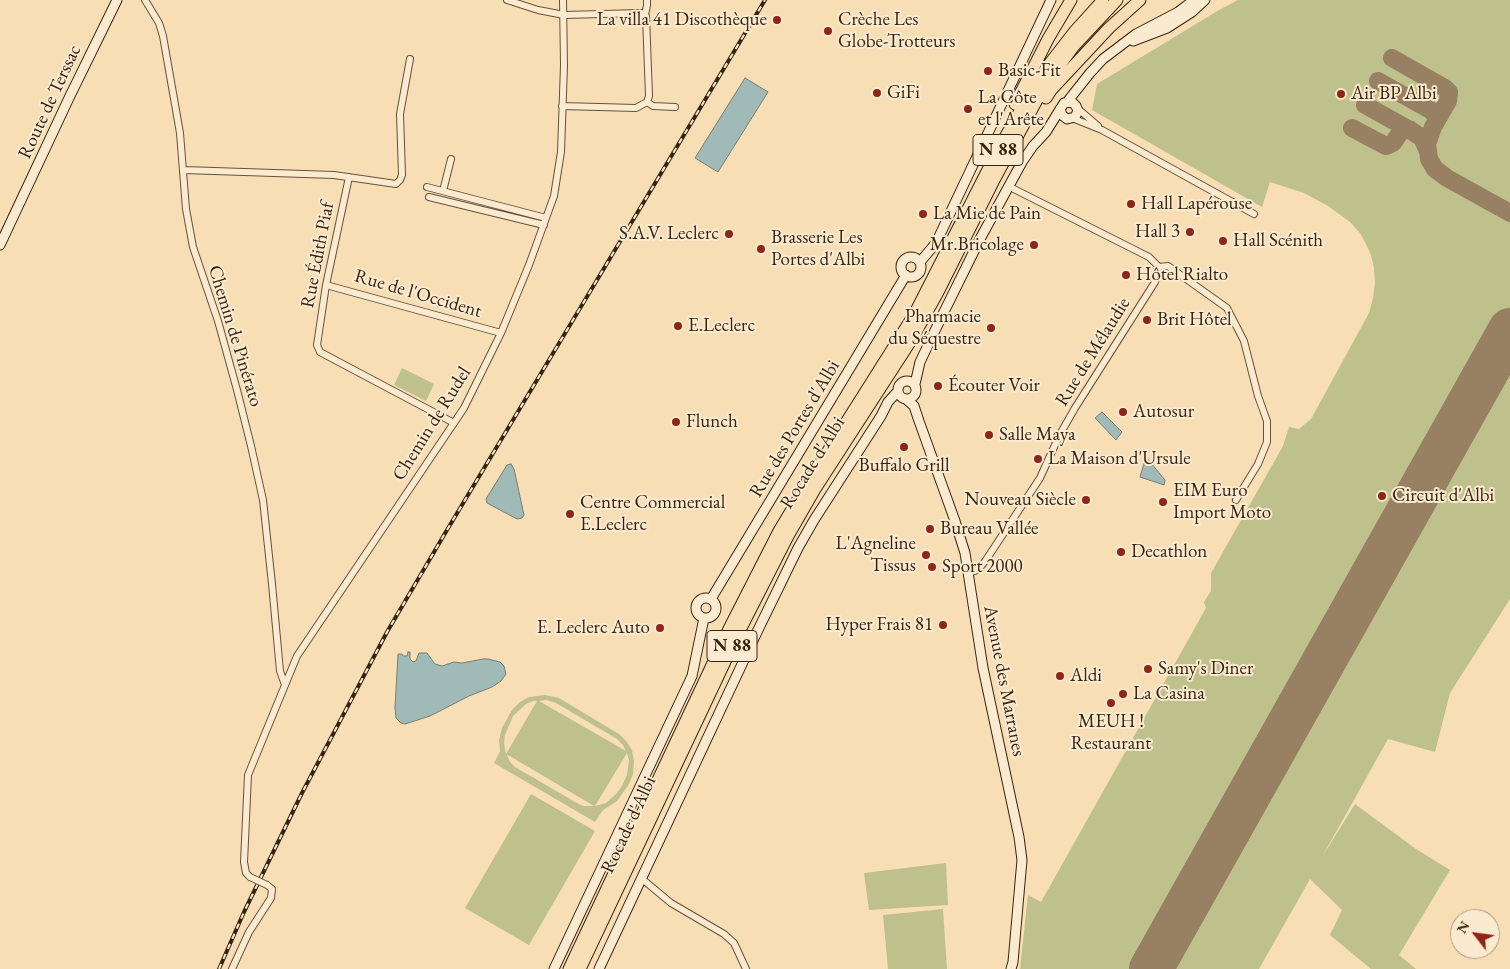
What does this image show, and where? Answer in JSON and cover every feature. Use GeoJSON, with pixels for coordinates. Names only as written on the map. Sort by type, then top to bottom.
{"type":"FeatureCollection","features":[{"type":"Feature","properties":{"kind":"highway"},"geometry":{"type":"LineString","coordinates":[[914,315],[1002,131],[1048,40],[1071,0]]}},
{"type":"Feature","properties":{"kind":"highway","name":"Rocade d'Albi"},"geometry":{"type":"LineString","coordinates":[[570,969],[729,629],[775,539],[806,486],[914,315],[1027,97],[1075,31],[1104,0]]}},
{"type":"Feature","properties":{"kind":"highway","name":"Rocade d'Albi"},"geometry":{"type":"LineString","coordinates":[[580,969],[764,582],[788,536],[815,489],[912,339],[1022,127],[1054,73],[1092,26],[1117,0]]}},
{"type":"Feature","properties":{"kind":"highway"},"geometry":{"type":"LineString","coordinates":[[993,182],[1052,89],[1109,28],[1140,0]]}},
{"type":"Feature","properties":{"kind":"street","name":"Route de Terssac"},"geometry":{"type":"LineString","coordinates":[[0,245],[117,0]]}},
{"type":"Feature","properties":{"kind":"street","name":"Chemin de Pinérato"},"geometry":{"type":"LineString","coordinates":[[145,0],[159,24],[163,36],[180,133],[186,209],[193,247],[218,321],[237,390],[263,500],[280,672],[285,684]]}},
{"type":"Feature","properties":{"kind":"street"},"geometry":{"type":"LineString","coordinates":[[506,0],[538,10],[564,15],[645,14]]}},
{"type":"Feature","properties":{"kind":"street","name":"Chemin de Rudel"},"geometry":{"type":"LineString","coordinates":[[232,969],[250,932],[271,898],[272,891],[270,887],[246,873],[244,862],[248,775],[285,684],[297,656],[464,408],[501,333],[554,196],[561,152],[564,65],[563,0]]}},
{"type":"Feature","properties":{"kind":"street"},"geometry":{"type":"LineString","coordinates":[[562,106],[636,108],[646,102],[649,96],[647,18],[645,14],[647,0]]}},
{"type":"Feature","properties":{"kind":"street"},"geometry":{"type":"LineString","coordinates":[[920,262],[913,257],[904,260],[902,268],[906,275],[918,274],[920,262],[936,243],[1051,0]]}},
{"type":"Feature","properties":{"kind":"street"},"geometry":{"type":"LineString","coordinates":[[905,396],[899,385],[920,362],[975,248],[1008,186],[1022,162],[1046,132],[1064,103],[1067,102],[1090,73],[1121,45],[1136,34],[1178,12],[1194,0]]}},
{"type":"Feature","properties":{"kind":"street"},"geometry":{"type":"LineString","coordinates":[[1121,45],[1167,28],[1192,12],[1205,0]]}},
{"type":"Feature","properties":{"kind":"street"},"geometry":{"type":"LineString","coordinates":[[349,177],[396,184],[400,180],[402,175],[400,114],[410,59]]}},
{"type":"Feature","properties":{"kind":"street"},"geometry":{"type":"LineString","coordinates":[[1046,132],[1077,114],[1078,97],[1090,73]]}},
{"type":"Feature","properties":{"kind":"street"},"geometry":{"type":"LineString","coordinates":[[646,102],[653,106],[675,107]]}},
{"type":"Feature","properties":{"kind":"street"},"geometry":{"type":"LineString","coordinates":[[1067,102],[1072,102],[1102,130]]}},
{"type":"Feature","properties":{"kind":"street"},"geometry":{"type":"LineString","coordinates":[[1060,109],[1062,115],[1102,130],[1254,214]]}},
{"type":"Feature","properties":{"kind":"street"},"geometry":{"type":"LineString","coordinates":[[443,191],[451,159]]}},
{"type":"Feature","properties":{"kind":"street","name":"Rue Édith Piaf"},"geometry":{"type":"LineString","coordinates":[[184,170],[349,177],[326,285],[317,346],[320,352],[454,423]]}},
{"type":"Feature","properties":{"kind":"street"},"geometry":{"type":"LineString","coordinates":[[1008,186],[1149,257],[1159,267],[1168,266],[1227,308],[1244,341],[1258,396],[1267,421],[1267,442],[1258,464],[1236,500]]}},
{"type":"Feature","properties":{"kind":"street"},"geometry":{"type":"LineString","coordinates":[[427,187],[545,221]]}},
{"type":"Feature","properties":{"kind":"street"},"geometry":{"type":"LineString","coordinates":[[429,197],[545,221]]}},
{"type":"Feature","properties":{"kind":"street","name":"Rue de Mélaudie"},"geometry":{"type":"LineString","coordinates":[[968,573],[978,570],[986,560],[1040,478],[1059,436],[1155,282],[1159,267]]}},
{"type":"Feature","properties":{"kind":"street","name":"Rue des Portes d'Albi"},"geometry":{"type":"LineString","coordinates":[[711,599],[906,275]]}},
{"type":"Feature","properties":{"kind":"street","name":"Rue de l'Occident"},"geometry":{"type":"LineString","coordinates":[[326,285],[501,333]]}},
{"type":"Feature","properties":{"kind":"street"},"geometry":{"type":"LineString","coordinates":[[599,969],[798,548],[888,402],[916,390],[915,384],[920,362]]}},
{"type":"Feature","properties":{"kind":"street"},"geometry":{"type":"LineString","coordinates":[[903,381],[910,380],[915,384]]}},
{"type":"Feature","properties":{"kind":"street","name":"Avenue des Marranes"},"geometry":{"type":"LineString","coordinates":[[905,396],[914,406],[965,553],[983,668],[1012,803],[1022,860],[1011,969]]}},
{"type":"Feature","properties":{"kind":"street"},"geometry":{"type":"LineString","coordinates":[[703,598],[711,599],[715,604],[716,611],[712,616],[704,618],[698,613],[697,604],[703,598]]}},
{"type":"Feature","properties":{"kind":"street"},"geometry":{"type":"LineString","coordinates":[[554,969],[692,676],[704,618]]}},
{"type":"Feature","properties":{"kind":"street"},"geometry":{"type":"LineString","coordinates":[[641,878],[671,903],[724,934],[734,943],[746,969]]}},
{"type":"Feature","properties":{"kind":"green space","name":"Circuit d'Albi"},"geometry":{"type":"Polygon","coordinates":[[[1238,0],[1510,0],[1510,599],[1450,693],[1435,752],[1388,739],[1322,857],[1355,804],[1416,849],[1450,870],[1399,955],[1416,969],[1371,969],[1330,935],[1342,910],[1310,879],[1259,969],[1020,969],[1028,895],[1041,902],[1206,608],[1204,602],[1211,591],[1211,573],[1283,446],[1289,427],[1299,429],[1311,419],[1369,313],[1373,298],[1374,268],[1366,244],[1360,233],[1350,222],[1328,206],[1304,193],[1270,182],[1262,207],[1092,110],[1097,84],[1238,0]]]}},
{"type":"Feature","properties":{"kind":"green space"},"geometry":{"type":"Polygon","coordinates":[[[402,368],[434,384],[426,401],[394,385],[402,368]]]}},
{"type":"Feature","properties":{"kind":"green space"},"geometry":{"type":"Polygon","coordinates":[[[545,695],[559,698],[619,734],[632,750],[634,761],[633,774],[629,784],[617,801],[603,810],[595,822],[494,763],[500,751],[499,740],[502,728],[512,710],[529,697],[545,695]],[[546,700],[539,701],[626,751],[617,739],[556,703],[546,700]],[[537,701],[526,704],[513,716],[505,735],[506,754],[537,701]],[[627,753],[595,806],[606,803],[622,786],[627,775],[629,760],[627,753]],[[507,755],[515,767],[577,803],[583,806],[594,806],[507,755]]]}},
{"type":"Feature","properties":{"kind":"green space"},"geometry":{"type":"Polygon","coordinates":[[[531,794],[595,831],[529,945],[465,908],[531,794]]]}},
{"type":"Feature","properties":{"kind":"green space"},"geometry":{"type":"Polygon","coordinates":[[[946,863],[948,905],[869,910],[864,873],[946,863]]]}},
{"type":"Feature","properties":{"kind":"green space"},"geometry":{"type":"Polygon","coordinates":[[[943,909],[947,969],[888,969],[883,915],[943,909]]]}},
{"type":"Feature","properties":{"kind":"water"},"geometry":{"type":"Polygon","coordinates":[[[745,78],[768,92],[718,172],[695,158],[745,78]]]}},
{"type":"Feature","properties":{"kind":"water"},"geometry":{"type":"Polygon","coordinates":[[[1102,412],[1122,432],[1116,440],[1095,418],[1102,412]]]}},
{"type":"Feature","properties":{"kind":"water"},"geometry":{"type":"Polygon","coordinates":[[[1146,457],[1165,480],[1164,485],[1140,477],[1146,457]]]}},
{"type":"Feature","properties":{"kind":"water"},"geometry":{"type":"Polygon","coordinates":[[[511,464],[514,469],[524,515],[522,518],[517,519],[487,503],[486,499],[507,465],[511,464]]]}},
{"type":"Feature","properties":{"kind":"water"},"geometry":{"type":"Polygon","coordinates":[[[408,652],[410,652],[410,659],[413,662],[416,661],[419,653],[427,653],[435,664],[442,666],[454,662],[462,663],[488,659],[500,662],[504,666],[506,674],[501,681],[492,687],[469,696],[430,716],[405,724],[396,718],[395,708],[398,654],[407,656],[408,652]]]}},
{"type":"Feature","properties":{"kind":"taxiway"},"geometry":{"type":"LineString","coordinates":[[1392,58],[1449,92],[1448,101],[1433,127],[1427,144],[1429,159],[1435,169],[1447,178],[1510,213]]}},
{"type":"Feature","properties":{"kind":"taxiway"},"geometry":{"type":"LineString","coordinates":[[1378,81],[1432,111],[1436,117],[1436,122]]}},
{"type":"Feature","properties":{"kind":"taxiway"},"geometry":{"type":"LineString","coordinates":[[1365,105],[1410,130]]}},
{"type":"Feature","properties":{"kind":"taxiway"},"geometry":{"type":"LineString","coordinates":[[1352,128],[1386,146],[1393,143],[1402,130],[1409,129],[1422,138],[1427,149]]}},
{"type":"Feature","properties":{"kind":"runway"},"geometry":{"type":"LineString","coordinates":[[1151,969],[1510,330]]}},
{"type":"Feature","properties":{"kind":"railway"},"geometry":{"type":"LineString","coordinates":[[219,969],[244,912],[302,793],[387,632],[765,0]]}},
{"type":"Feature","properties":{"kind":"place","name":"La villa 41 Discothèque"},"geometry":{"type":"Point","coordinates":[777,20]}},
{"type":"Feature","properties":{"kind":"place","name":"Crèche Les Globe-Trotteurs"},"geometry":{"type":"Point","coordinates":[828,31]}},
{"type":"Feature","properties":{"kind":"place","name":"Basic-Fit"},"geometry":{"type":"Point","coordinates":[988,71]}},
{"type":"Feature","properties":{"kind":"place","name":"GiFi"},"geometry":{"type":"Point","coordinates":[877,93]}},
{"type":"Feature","properties":{"kind":"place","name":"Air BP Albi"},"geometry":{"type":"Point","coordinates":[1341,94]}},
{"type":"Feature","properties":{"kind":"place","name":"La Côte et l'Arête"},"geometry":{"type":"Point","coordinates":[968,109]}},
{"type":"Feature","properties":{"kind":"place","name":"Hall Lapérouse"},"geometry":{"type":"Point","coordinates":[1131,204]}},
{"type":"Feature","properties":{"kind":"place","name":"La Mie de Pain"},"geometry":{"type":"Point","coordinates":[923,214]}},
{"type":"Feature","properties":{"kind":"place","name":"Hall 3"},"geometry":{"type":"Point","coordinates":[1190,232]}},
{"type":"Feature","properties":{"kind":"place","name":"S.A.V. Leclerc"},"geometry":{"type":"Point","coordinates":[729,234]}},
{"type":"Feature","properties":{"kind":"place","name":"Hall Scénith"},"geometry":{"type":"Point","coordinates":[1223,241]}},
{"type":"Feature","properties":{"kind":"place","name":"Mr.Bricolage"},"geometry":{"type":"Point","coordinates":[1034,245]}},
{"type":"Feature","properties":{"kind":"place","name":"Brasserie Les Portes d'Albi"},"geometry":{"type":"Point","coordinates":[761,249]}},
{"type":"Feature","properties":{"kind":"place","name":"Hôtel Rialto"},"geometry":{"type":"Point","coordinates":[1126,275]}},
{"type":"Feature","properties":{"kind":"place","name":"Brit Hôtel"},"geometry":{"type":"Point","coordinates":[1147,320]}},
{"type":"Feature","properties":{"kind":"place","name":"E.Leclerc"},"geometry":{"type":"Point","coordinates":[678,326]}},
{"type":"Feature","properties":{"kind":"place","name":"Pharmacie du Séquestre"},"geometry":{"type":"Point","coordinates":[991,328]}},
{"type":"Feature","properties":{"kind":"place","name":"Écouter Voir"},"geometry":{"type":"Point","coordinates":[938,386]}},
{"type":"Feature","properties":{"kind":"place","name":"Autosur"},"geometry":{"type":"Point","coordinates":[1123,412]}},
{"type":"Feature","properties":{"kind":"place","name":"Flunch"},"geometry":{"type":"Point","coordinates":[676,422]}},
{"type":"Feature","properties":{"kind":"place","name":"Salle Maya"},"geometry":{"type":"Point","coordinates":[989,435]}},
{"type":"Feature","properties":{"kind":"place","name":"Buffalo Grill"},"geometry":{"type":"Point","coordinates":[904,447]}},
{"type":"Feature","properties":{"kind":"place","name":"La Maison d'Ursule"},"geometry":{"type":"Point","coordinates":[1038,459]}},
{"type":"Feature","properties":{"kind":"place","name":"Circuit d'Albi"},"geometry":{"type":"Point","coordinates":[1382,496]}},
{"type":"Feature","properties":{"kind":"place","name":"Nouveau Siècle"},"geometry":{"type":"Point","coordinates":[1086,500]}},
{"type":"Feature","properties":{"kind":"place","name":"EIM Euro Import Moto"},"geometry":{"type":"Point","coordinates":[1163,502]}},
{"type":"Feature","properties":{"kind":"place","name":"Centre Commercial E.Leclerc"},"geometry":{"type":"Point","coordinates":[570,514]}},
{"type":"Feature","properties":{"kind":"place","name":"Bureau Vallée"},"geometry":{"type":"Point","coordinates":[930,529]}},
{"type":"Feature","properties":{"kind":"place","name":"Decathlon"},"geometry":{"type":"Point","coordinates":[1121,552]}},
{"type":"Feature","properties":{"kind":"place","name":"L'Agneline Tissus"},"geometry":{"type":"Point","coordinates":[926,555]}},
{"type":"Feature","properties":{"kind":"place","name":"Sport 2000"},"geometry":{"type":"Point","coordinates":[932,567]}},
{"type":"Feature","properties":{"kind":"place","name":"Hyper Frais 81"},"geometry":{"type":"Point","coordinates":[943,625]}},
{"type":"Feature","properties":{"kind":"place","name":"E. Leclerc Auto"},"geometry":{"type":"Point","coordinates":[660,628]}},
{"type":"Feature","properties":{"kind":"place","name":"Samy's Diner"},"geometry":{"type":"Point","coordinates":[1148,669]}},
{"type":"Feature","properties":{"kind":"place","name":"Aldi"},"geometry":{"type":"Point","coordinates":[1060,676]}},
{"type":"Feature","properties":{"kind":"place","name":"La Casina"},"geometry":{"type":"Point","coordinates":[1123,694]}},
{"type":"Feature","properties":{"kind":"place","name":"MEUH ! Restaurant"},"geometry":{"type":"Point","coordinates":[1111,703]}}]}
